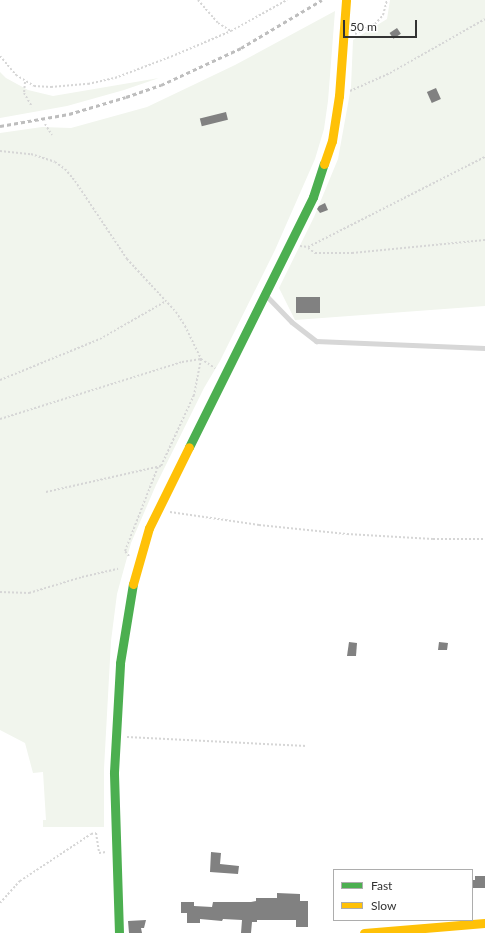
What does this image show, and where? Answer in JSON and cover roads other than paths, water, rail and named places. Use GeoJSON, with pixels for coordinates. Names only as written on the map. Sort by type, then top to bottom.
{"type":"FeatureCollection","features":[{"type":"Feature","properties":{"kind":"main road"},"geometry":{"type":"LineString","coordinates":[[119,933],[117,919],[114,772],[120,663],[130,593],[149,528],[313,198],[332,141],[340,96],[346,0]]}},
{"type":"Feature","properties":{"kind":"main road"},"geometry":{"type":"LineString","coordinates":[[364,933],[485,923]]}},
{"type":"Feature","properties":{"kind":"lane"},"geometry":{"type":"LineString","coordinates":[[265,294],[292,322],[316,341],[485,348]]}},
{"type":"Feature","properties":{"kind":"railway"},"geometry":{"type":"LineString","coordinates":[[0,126],[69,114],[161,85],[241,48],[322,0]]}}]}
